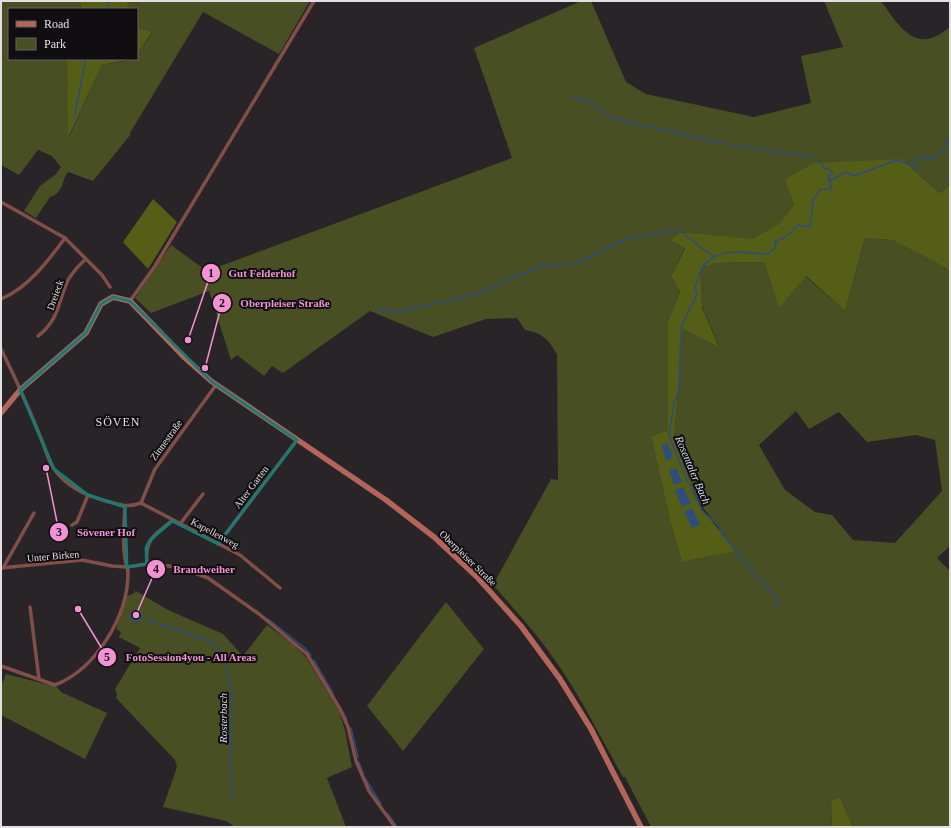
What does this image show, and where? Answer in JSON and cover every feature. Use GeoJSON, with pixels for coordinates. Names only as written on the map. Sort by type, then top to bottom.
{"type":"FeatureCollection","features":[{"type":"Feature","properties":{"kind":"main road"},"geometry":{"type":"LineString","coordinates":[[1,413],[20,390],[86,333],[104,301],[113,297],[130,300]]}},
{"type":"Feature","properties":{"kind":"main road","name":"Oberpleiser Straße"},"geometry":{"type":"LineString","coordinates":[[130,300],[185,358],[216,385],[361,482],[410,517],[477,577],[512,615],[560,679],[591,729],[641,827]]}},
{"type":"Feature","properties":{"kind":"street"},"geometry":{"type":"LineString","coordinates":[[130,300],[156,266],[314,1]]}},
{"type":"Feature","properties":{"kind":"street"},"geometry":{"type":"LineString","coordinates":[[1,202],[65,238],[102,275],[110,287]]}},
{"type":"Feature","properties":{"kind":"street"},"geometry":{"type":"LineString","coordinates":[[1,299],[10,296],[45,265],[65,238]]}},
{"type":"Feature","properties":{"kind":"street","name":"Dreieck"},"geometry":{"type":"LineString","coordinates":[[38,336],[46,330],[56,317],[68,281],[73,272],[86,259]]}},
{"type":"Feature","properties":{"kind":"street"},"geometry":{"type":"LineString","coordinates":[[1,349],[54,469],[72,486],[88,496],[125,506],[133,506],[141,503]]}},
{"type":"Feature","properties":{"kind":"street","name":"Zinnestraße"},"geometry":{"type":"LineString","coordinates":[[141,503],[156,469],[216,385]]}},
{"type":"Feature","properties":{"kind":"street","name":"Alter Garten"},"geometry":{"type":"LineString","coordinates":[[218,544],[297,440]]}},
{"type":"Feature","properties":{"kind":"street","name":"Kapellenweg"},"geometry":{"type":"LineString","coordinates":[[180,524],[203,494]]}},
{"type":"Feature","properties":{"kind":"street"},"geometry":{"type":"LineString","coordinates":[[72,525],[76,522],[88,496]]}},
{"type":"Feature","properties":{"kind":"street","name":"Kapellenweg"},"geometry":{"type":"LineString","coordinates":[[141,503],[172,521],[240,555],[280,588]]}},
{"type":"Feature","properties":{"kind":"street"},"geometry":{"type":"LineString","coordinates":[[1,666],[55,685],[66,681],[94,657],[109,636],[119,614],[124,594],[128,573],[124,557],[125,506]]}},
{"type":"Feature","properties":{"kind":"street","name":"Unter Birken"},"geometry":{"type":"LineString","coordinates":[[2,568],[34,513]]}},
{"type":"Feature","properties":{"kind":"street"},"geometry":{"type":"LineString","coordinates":[[147,564],[146,548],[150,540],[172,521]]}},
{"type":"Feature","properties":{"kind":"street","name":"Unter Birken"},"geometry":{"type":"LineString","coordinates":[[2,568],[82,560],[127,567],[147,564],[179,567],[208,578],[259,614],[307,654],[340,709],[348,727],[356,761],[369,791],[395,827]]}},
{"type":"Feature","properties":{"kind":"street"},"geometry":{"type":"LineString","coordinates":[[30,607],[39,679]]}},
{"type":"Feature","properties":{"kind":"highlighted area"},"geometry":{"type":"Polygon","coordinates":[[[113,297],[130,301],[211,381],[297,440],[218,544],[172,521],[150,540],[146,548],[147,564],[127,567],[125,507],[88,495],[54,469],[20,390],[86,333],[101,304],[113,297]]]}},
{"type":"Feature","properties":{"kind":"green space"},"geometry":{"type":"Polygon","coordinates":[[[1,1],[80,1],[81,8],[8,8],[8,60],[67,60],[69,137],[102,65],[138,60],[138,54],[152,33],[138,28],[138,8],[127,8],[129,1],[310,1],[279,54],[203,12],[130,133],[194,194],[131,134],[93,181],[68,172],[58,193],[50,197],[36,218],[24,211],[40,186],[56,174],[61,167],[52,156],[38,150],[19,175],[1,165],[1,1]]]}},
{"type":"Feature","properties":{"kind":"green space"},"geometry":{"type":"Polygon","coordinates":[[[80,1],[129,1],[127,8],[81,8],[80,1]]]}},
{"type":"Feature","properties":{"kind":"green space"},"geometry":{"type":"Polygon","coordinates":[[[581,1],[591,1],[626,82],[646,94],[754,117],[811,103],[801,56],[843,47],[824,1],[881,1],[903,29],[910,35],[917,38],[925,39],[934,37],[950,27],[950,185],[939,193],[902,159],[794,204],[780,223],[753,240],[680,232],[671,240],[685,247],[671,277],[680,292],[668,321],[668,430],[651,436],[670,521],[682,562],[736,551],[698,501],[674,440],[683,329],[719,346],[702,306],[700,269],[716,263],[764,262],[779,307],[805,276],[845,311],[865,238],[892,240],[946,268],[950,273],[950,546],[937,558],[950,571],[950,827],[853,827],[840,797],[831,801],[832,827],[651,827],[625,777],[623,777],[568,679],[536,634],[493,585],[551,479],[558,480],[557,355],[548,341],[536,333],[525,330],[517,318],[486,319],[433,337],[370,311],[283,373],[272,366],[264,376],[237,355],[231,360],[209,291],[151,313],[135,298],[171,245],[207,271],[512,158],[474,48],[581,1]],[[796,411],[759,445],[785,490],[815,512],[832,515],[853,540],[895,543],[942,491],[935,440],[916,435],[867,442],[839,412],[809,429],[796,411]]]}},
{"type":"Feature","properties":{"kind":"green space"},"geometry":{"type":"Polygon","coordinates":[[[138,28],[152,32],[138,53],[138,28]]]}},
{"type":"Feature","properties":{"kind":"green space"},"geometry":{"type":"Polygon","coordinates":[[[67,60],[128,60],[102,65],[68,138],[67,60]]]}},
{"type":"Feature","properties":{"kind":"green space"},"geometry":{"type":"Polygon","coordinates":[[[902,159],[939,193],[950,185],[950,273],[946,268],[892,240],[865,238],[845,311],[806,276],[779,308],[764,262],[716,263],[700,269],[702,307],[719,347],[683,329],[674,440],[700,507],[737,551],[682,562],[670,521],[651,436],[668,430],[668,321],[680,292],[671,277],[685,248],[670,240],[680,232],[753,239],[780,223],[794,204],[785,179],[814,163],[902,159]]]}},
{"type":"Feature","properties":{"kind":"green space"},"geometry":{"type":"Polygon","coordinates":[[[153,199],[177,222],[148,269],[123,242],[153,199]]]}},
{"type":"Feature","properties":{"kind":"green space"},"geometry":{"type":"Polygon","coordinates":[[[136,591],[168,610],[223,634],[243,656],[267,625],[293,644],[306,657],[339,711],[345,730],[352,767],[327,778],[346,827],[235,827],[226,821],[163,807],[177,767],[175,760],[116,698],[117,694],[115,689],[140,648],[119,637],[121,632],[116,629],[127,596],[136,591]]]}},
{"type":"Feature","properties":{"kind":"green space"},"geometry":{"type":"Polygon","coordinates":[[[446,602],[484,649],[403,751],[367,706],[446,602]]]}},
{"type":"Feature","properties":{"kind":"green space"},"geometry":{"type":"Polygon","coordinates":[[[6,674],[57,687],[61,692],[107,713],[85,759],[1,715],[1,687],[6,674]]]}},
{"type":"Feature","properties":{"kind":"green space"},"geometry":{"type":"Polygon","coordinates":[[[840,797],[853,827],[832,827],[831,801],[840,797]]]}},
{"type":"Feature","properties":{"kind":"water"},"geometry":{"type":"Polygon","coordinates":[[[668,443],[673,458],[666,461],[662,445],[668,443]]]}},
{"type":"Feature","properties":{"kind":"water"},"geometry":{"type":"Polygon","coordinates":[[[676,468],[682,482],[674,485],[669,470],[676,468]]]}},
{"type":"Feature","properties":{"kind":"water"},"geometry":{"type":"Polygon","coordinates":[[[683,487],[691,503],[682,507],[675,490],[683,487]]]}},
{"type":"Feature","properties":{"kind":"water"},"geometry":{"type":"Polygon","coordinates":[[[692,508],[700,525],[692,528],[685,512],[692,508]]]}},
{"type":"Feature","properties":{"kind":"water"},"geometry":{"type":"Polygon","coordinates":[[[136,610],[140,612],[142,616],[140,620],[136,622],[132,620],[130,616],[132,612],[136,610]]]}},
{"type":"Feature","properties":{"kind":"waterway"},"geometry":{"type":"LineString","coordinates":[[107,8],[109,1]]}},
{"type":"Feature","properties":{"kind":"waterway"},"geometry":{"type":"LineString","coordinates":[[74,118],[86,60]]}},
{"type":"Feature","properties":{"kind":"waterway"},"geometry":{"type":"LineString","coordinates":[[573,97],[592,103],[612,118],[725,144]]}},
{"type":"Feature","properties":{"kind":"waterway","name":"Rosentaler Bach"},"geometry":{"type":"LineString","coordinates":[[777,609],[778,600],[722,534],[719,526],[703,512],[687,481],[669,435],[674,403],[679,390],[681,327],[697,294],[695,288],[699,274],[709,260],[716,256],[732,252],[768,254],[775,248],[776,241],[786,237],[798,225],[810,227],[813,200],[820,190],[832,188],[829,181],[846,172],[853,176],[897,160],[916,167],[916,159],[920,156],[927,160],[935,157],[945,147],[945,143],[950,135]]}},
{"type":"Feature","properties":{"kind":"waterway"},"geometry":{"type":"LineString","coordinates":[[731,145],[812,157]]}},
{"type":"Feature","properties":{"kind":"waterway"},"geometry":{"type":"LineString","coordinates":[[819,160],[824,168],[832,171],[832,174],[828,176],[829,181]]}},
{"type":"Feature","properties":{"kind":"waterway"},"geometry":{"type":"LineString","coordinates":[[376,309],[398,312],[476,294],[545,264],[558,265],[579,262],[628,238],[678,230],[714,257]]}},
{"type":"Feature","properties":{"kind":"waterway"},"geometry":{"type":"LineString","coordinates":[[268,619],[305,648],[311,655]]}},
{"type":"Feature","properties":{"kind":"waterway","name":"Rosterbach"},"geometry":{"type":"LineString","coordinates":[[147,620],[211,642],[225,657],[233,700],[230,764],[233,797]]}},
{"type":"Feature","properties":{"kind":"waterway"},"geometry":{"type":"LineString","coordinates":[[314,660],[333,693]]}},
{"type":"Feature","properties":{"kind":"waterway"},"geometry":{"type":"LineString","coordinates":[[343,712],[347,720]]}},
{"type":"Feature","properties":{"kind":"waterway"},"geometry":{"type":"LineString","coordinates":[[351,728],[358,757]]}},
{"type":"Feature","properties":{"kind":"waterway"},"geometry":{"type":"LineString","coordinates":[[359,762],[363,773]]}},
{"type":"Feature","properties":{"kind":"waterway"},"geometry":{"type":"LineString","coordinates":[[365,778],[381,804]]}},
{"type":"Feature","properties":{"kind":"waterway"},"geometry":{"type":"LineString","coordinates":[[388,814],[397,827]]}},
{"type":"Feature","properties":{"kind":"place","name":"Gut Felderhof"},"geometry":{"type":"Point","coordinates":[188,340]}},
{"type":"Feature","properties":{"kind":"place","name":"Oberpleiser Straße"},"geometry":{"type":"Point","coordinates":[205,368]}},
{"type":"Feature","properties":{"kind":"place","name":"Sövener Hof"},"geometry":{"type":"Point","coordinates":[46,468]}},
{"type":"Feature","properties":{"kind":"place","name":"FotoSession4you - All Areas"},"geometry":{"type":"Point","coordinates":[78,609]}},
{"type":"Feature","properties":{"kind":"place","name":"Brandweiher"},"geometry":{"type":"Point","coordinates":[136,615]}},
{"type":"Feature","properties":{"kind":"district","name":"SÖVEN"},"geometry":{"type":"Point","coordinates":[118,422]}}]}
